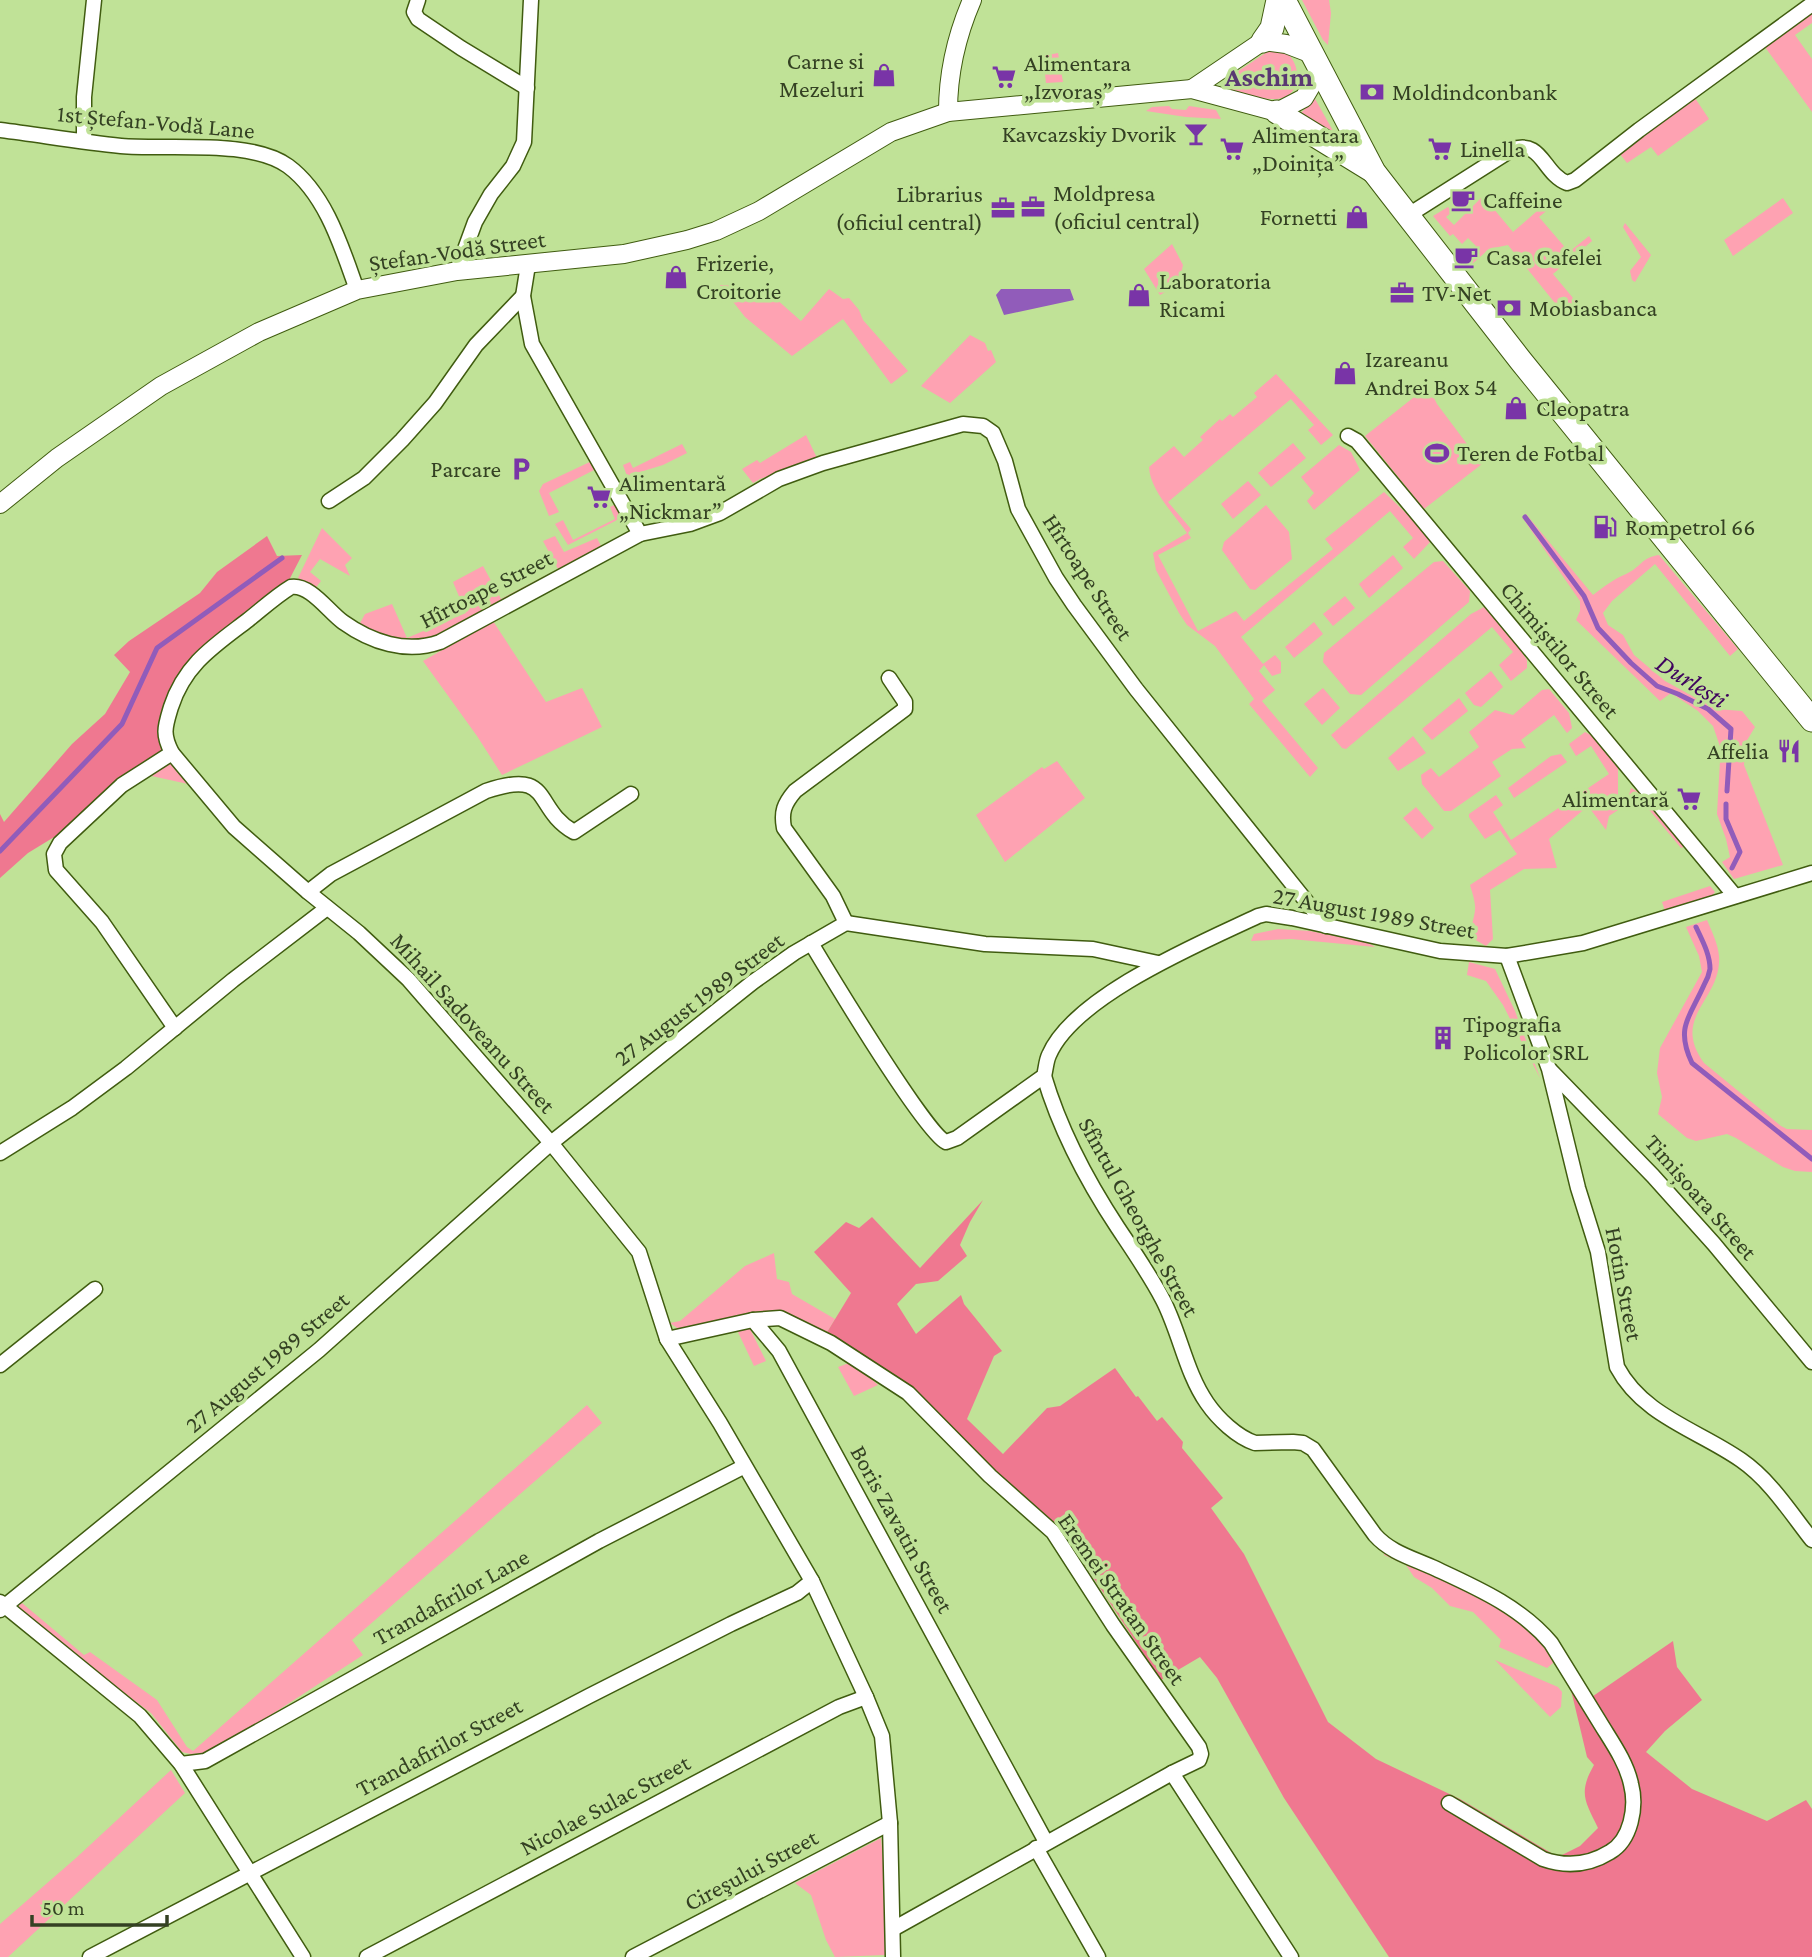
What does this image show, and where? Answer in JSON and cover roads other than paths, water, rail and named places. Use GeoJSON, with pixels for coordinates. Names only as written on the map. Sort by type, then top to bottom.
{"type":"FeatureCollection","features":[{"type":"Feature","properties":{"kind":"main road"},"geometry":{"type":"LineString","coordinates":[[1264,41],[1272,28],[1278,0]]}},
{"type":"Feature","properties":{"kind":"main road"},"geometry":{"type":"LineString","coordinates":[[1284,0],[1374,172],[1521,361],[1812,720]]}},
{"type":"Feature","properties":{"kind":"main road"},"geometry":{"type":"LineString","coordinates":[[1277,113],[1374,172]]}},
{"type":"Feature","properties":{"kind":"street"},"geometry":{"type":"LineString","coordinates":[[84,141],[84,97],[94,0]]}},
{"type":"Feature","properties":{"kind":"street"},"geometry":{"type":"LineString","coordinates":[[418,0],[414,12],[418,19],[527,88]]}},
{"type":"Feature","properties":{"kind":"street"},"geometry":{"type":"LineString","coordinates":[[457,271],[475,222],[491,194],[513,166],[524,142],[531,0]]}},
{"type":"Feature","properties":{"kind":"street"},"geometry":{"type":"LineString","coordinates":[[948,112],[955,43],[972,0]]}},
{"type":"Feature","properties":{"kind":"street"},"geometry":{"type":"LineString","coordinates":[[1407,216],[1511,150],[1523,146],[1531,148],[1558,179],[1567,183],[1575,180],[1812,4]]}},
{"type":"Feature","properties":{"kind":"street"},"geometry":{"type":"LineString","coordinates":[[1264,41],[1286,44],[1316,63],[1304,98],[1277,113]]}},
{"type":"Feature","properties":{"kind":"street","name":"Ștefan-Vodă Street"},"geometry":{"type":"LineString","coordinates":[[1192,89],[1264,41]]}},
{"type":"Feature","properties":{"kind":"street","name":"Ștefan-Vodă Street"},"geometry":{"type":"LineString","coordinates":[[0,504],[57,458],[161,386],[259,332],[357,290],[457,271],[624,254],[677,243],[716,231],[759,211],[891,132],[948,112],[1192,89],[1277,113]]}},
{"type":"Feature","properties":{"kind":"street","name":"1st Ștefan-Vodă Lane"},"geometry":{"type":"LineString","coordinates":[[0,130],[146,147],[253,150],[267,154],[291,167],[317,198],[331,223],[357,290]]}},
{"type":"Feature","properties":{"kind":"street"},"geometry":{"type":"LineString","coordinates":[[528,265],[523,296],[532,344],[640,534]]}},
{"type":"Feature","properties":{"kind":"street"},"geometry":{"type":"LineString","coordinates":[[329,501],[364,478],[395,448],[435,403],[476,345],[523,296]]}},
{"type":"Feature","properties":{"kind":"street","name":"Hîrtoape Street"},"geometry":{"type":"LineString","coordinates":[[172,753],[165,739],[166,724],[182,680],[202,655],[291,587],[306,589],[344,623],[369,636],[387,644],[423,648],[440,642],[640,534],[690,524],[720,513],[779,479],[861,451],[963,424],[976,424],[988,429],[998,441],[1018,509],[1074,605],[1136,690],[1326,926]]}},
{"type":"Feature","properties":{"kind":"street","name":"Chimiștilor Street"},"geometry":{"type":"LineString","coordinates":[[1348,436],[1357,441],[1735,896]]}},
{"type":"Feature","properties":{"kind":"street"},"geometry":{"type":"LineString","coordinates":[[889,678],[905,702],[905,709],[795,791],[784,804],[784,828],[833,897],[846,923],[985,944],[1093,949],[1158,963]]}},
{"type":"Feature","properties":{"kind":"street"},"geometry":{"type":"LineString","coordinates":[[172,753],[122,785],[60,843],[54,854],[56,870],[102,922],[175,1028]]}},
{"type":"Feature","properties":{"kind":"street","name":"Mihail Sadoveanu Street"},"geometry":{"type":"LineString","coordinates":[[172,753],[234,827],[359,933],[408,979],[551,1143]]}},
{"type":"Feature","properties":{"kind":"street"},"geometry":{"type":"LineString","coordinates":[[308,892],[331,874],[486,790],[508,783],[521,782],[532,787],[564,827],[574,832],[631,794]]}},
{"type":"Feature","properties":{"kind":"street","name":"27 August 1989 Street"},"geometry":{"type":"LineString","coordinates":[[1044,1076],[1048,1056],[1057,1040],[1093,1004],[1158,963],[1258,916],[1276,915],[1440,951],[1507,956],[1583,943],[1812,873]]}},
{"type":"Feature","properties":{"kind":"street"},"geometry":{"type":"LineString","coordinates":[[0,1153],[72,1108],[327,908]]}},
{"type":"Feature","properties":{"kind":"street","name":"27 August 1989 Street"},"geometry":{"type":"LineString","coordinates":[[303,1957],[181,1764],[140,1716],[1,1606],[319,1350],[551,1143],[753,982],[846,923]]}},
{"type":"Feature","properties":{"kind":"street"},"geometry":{"type":"LineString","coordinates":[[811,943],[902,1087],[936,1135],[946,1142],[957,1138],[1044,1076]]}},
{"type":"Feature","properties":{"kind":"street","name":"Hotin Street"},"geometry":{"type":"LineString","coordinates":[[1507,956],[1549,1069],[1578,1188],[1598,1252],[1617,1367],[1637,1395],[1661,1414],[1741,1460],[1760,1475],[1812,1540]]}},
{"type":"Feature","properties":{"kind":"street","name":"Timișoara Street"},"geometry":{"type":"LineString","coordinates":[[1549,1069],[1662,1186],[1812,1362]]}},
{"type":"Feature","properties":{"kind":"street","name":"Sfîntul Gheorghe Street"},"geometry":{"type":"LineString","coordinates":[[1044,1076],[1066,1136],[1159,1293],[1207,1403],[1248,1441],[1303,1443],[1313,1450],[1384,1544],[1478,1589],[1524,1615],[1538,1627],[1551,1643],[1619,1754],[1632,1784],[1629,1827],[1620,1846],[1597,1860],[1558,1864],[1543,1859],[1449,1803]]}},
{"type":"Feature","properties":{"kind":"street"},"geometry":{"type":"LineString","coordinates":[[551,1143],[639,1252],[667,1339],[720,1423],[743,1467],[812,1581],[866,1697],[882,1736],[890,1823],[893,1957]]}},
{"type":"Feature","properties":{"kind":"street"},"geometry":{"type":"LineString","coordinates":[[0,1365],[95,1289]]}},
{"type":"Feature","properties":{"kind":"street","name":"Eremei Stratan Street"},"geometry":{"type":"LineString","coordinates":[[753,1320],[779,1318],[790,1323],[831,1343],[908,1393],[990,1476],[1053,1532],[1113,1625],[1199,1747],[1199,1760],[1172,1773]]}},
{"type":"Feature","properties":{"kind":"street"},"geometry":{"type":"LineString","coordinates":[[667,1339],[753,1320]]}},
{"type":"Feature","properties":{"kind":"street","name":"Boris Zavatin Street"},"geometry":{"type":"LineString","coordinates":[[753,1320],[779,1351],[1098,1957]]}},
{"type":"Feature","properties":{"kind":"street","name":"Trandafirilor Lane"},"geometry":{"type":"LineString","coordinates":[[181,1764],[205,1761],[599,1541],[743,1467]]}},
{"type":"Feature","properties":{"kind":"street","name":"Trandafirilor Street"},"geometry":{"type":"LineString","coordinates":[[90,1957],[730,1623],[797,1593],[812,1581]]}},
{"type":"Feature","properties":{"kind":"street","name":"Nicolae Sulac Street"},"geometry":{"type":"LineString","coordinates":[[367,1957],[839,1707],[866,1697]]}},
{"type":"Feature","properties":{"kind":"street"},"geometry":{"type":"LineString","coordinates":[[893,1929],[1172,1773],[1291,1957]]}},
{"type":"Feature","properties":{"kind":"street","name":"Cireşului Street"},"geometry":{"type":"LineString","coordinates":[[634,1957],[890,1823]]}},
{"type":"Feature","properties":{"kind":"waterway","name":"Durlești"},"geometry":{"type":"LineString","coordinates":[[1525,517],[1584,596],[1598,628],[1631,663],[1657,686],[1708,709],[1731,729],[1727,791]]}},
{"type":"Feature","properties":{"kind":"waterway"},"geometry":{"type":"LineString","coordinates":[[0,851],[122,724],[157,648],[282,558]]}},
{"type":"Feature","properties":{"kind":"waterway","name":"Durlești"},"geometry":{"type":"LineString","coordinates":[[1726,804],[1726,819],[1740,852],[1732,868]]}},
{"type":"Feature","properties":{"kind":"waterway","name":"Durlești"},"geometry":{"type":"LineString","coordinates":[[1696,927],[1707,953],[1710,969],[1686,1023],[1685,1040],[1692,1063],[1812,1159]]}},
{"type":"Feature","properties":{"kind":"place","name":"Carne si Mezeluri"},"geometry":{"type":"Point","coordinates":[884,75]}},
{"type":"Feature","properties":{"kind":"place","name":"Alimentara „Izvoraș”"},"geometry":{"type":"Point","coordinates":[1004,77]}},
{"type":"Feature","properties":{"kind":"place","name":"Moldindconbank"},"geometry":{"type":"Point","coordinates":[1372,92]}},
{"type":"Feature","properties":{"kind":"place","name":"Kavcazskiy Dvorik"},"geometry":{"type":"Point","coordinates":[1196,134]}},
{"type":"Feature","properties":{"kind":"place","name":"Alimentara „Doinița”"},"geometry":{"type":"Point","coordinates":[1232,149]}},
{"type":"Feature","properties":{"kind":"place","name":"Linella"},"geometry":{"type":"Point","coordinates":[1440,149]}},
{"type":"Feature","properties":{"kind":"place","name":"Caffeine"},"geometry":{"type":"Point","coordinates":[1463,200]}},
{"type":"Feature","properties":{"kind":"place","name":"Moldpresa (oficiul central)"},"geometry":{"type":"Point","coordinates":[1033,207]}},
{"type":"Feature","properties":{"kind":"place","name":"Librarius (oficiul central)"},"geometry":{"type":"Point","coordinates":[1003,208]}},
{"type":"Feature","properties":{"kind":"place","name":"Fornetti"},"geometry":{"type":"Point","coordinates":[1357,217]}},
{"type":"Feature","properties":{"kind":"place","name":"Casa Cafelei"},"geometry":{"type":"Point","coordinates":[1466,257]}},
{"type":"Feature","properties":{"kind":"place","name":"Frizerie, Croitorie"},"geometry":{"type":"Point","coordinates":[676,277]}},
{"type":"Feature","properties":{"kind":"place","name":"TV-Net"},"geometry":{"type":"Point","coordinates":[1402,293]}},
{"type":"Feature","properties":{"kind":"place","name":"Laboratoria Ricami"},"geometry":{"type":"Point","coordinates":[1139,295]}},
{"type":"Feature","properties":{"kind":"place","name":"Mobiasbanca"},"geometry":{"type":"Point","coordinates":[1509,308]}},
{"type":"Feature","properties":{"kind":"place","name":"Izareanu Andrei Box 54"},"geometry":{"type":"Point","coordinates":[1345,373]}},
{"type":"Feature","properties":{"kind":"place","name":"Cleopatra"},"geometry":{"type":"Point","coordinates":[1516,408]}},
{"type":"Feature","properties":{"kind":"place","name":"Teren de Fotbal"},"geometry":{"type":"Point","coordinates":[1437,453]}},
{"type":"Feature","properties":{"kind":"place","name":"Parcare"},"geometry":{"type":"Point","coordinates":[521,469]}},
{"type":"Feature","properties":{"kind":"place","name":"Alimentară „Nickmar”"},"geometry":{"type":"Point","coordinates":[599,497]}},
{"type":"Feature","properties":{"kind":"place","name":"Rompetrol 66"},"geometry":{"type":"Point","coordinates":[1605,527]}},
{"type":"Feature","properties":{"kind":"place","name":"Affelia"},"geometry":{"type":"Point","coordinates":[1789,751]}},
{"type":"Feature","properties":{"kind":"place","name":"Alimentară"},"geometry":{"type":"Point","coordinates":[1689,799]}},
{"type":"Feature","properties":{"kind":"place","name":"Tipografia Policolor SRL"},"geometry":{"type":"Point","coordinates":[1443,1038]}},
{"type":"Feature","properties":{"kind":"district","name":"Aschim"},"geometry":{"type":"Point","coordinates":[1269,76]}}]}
